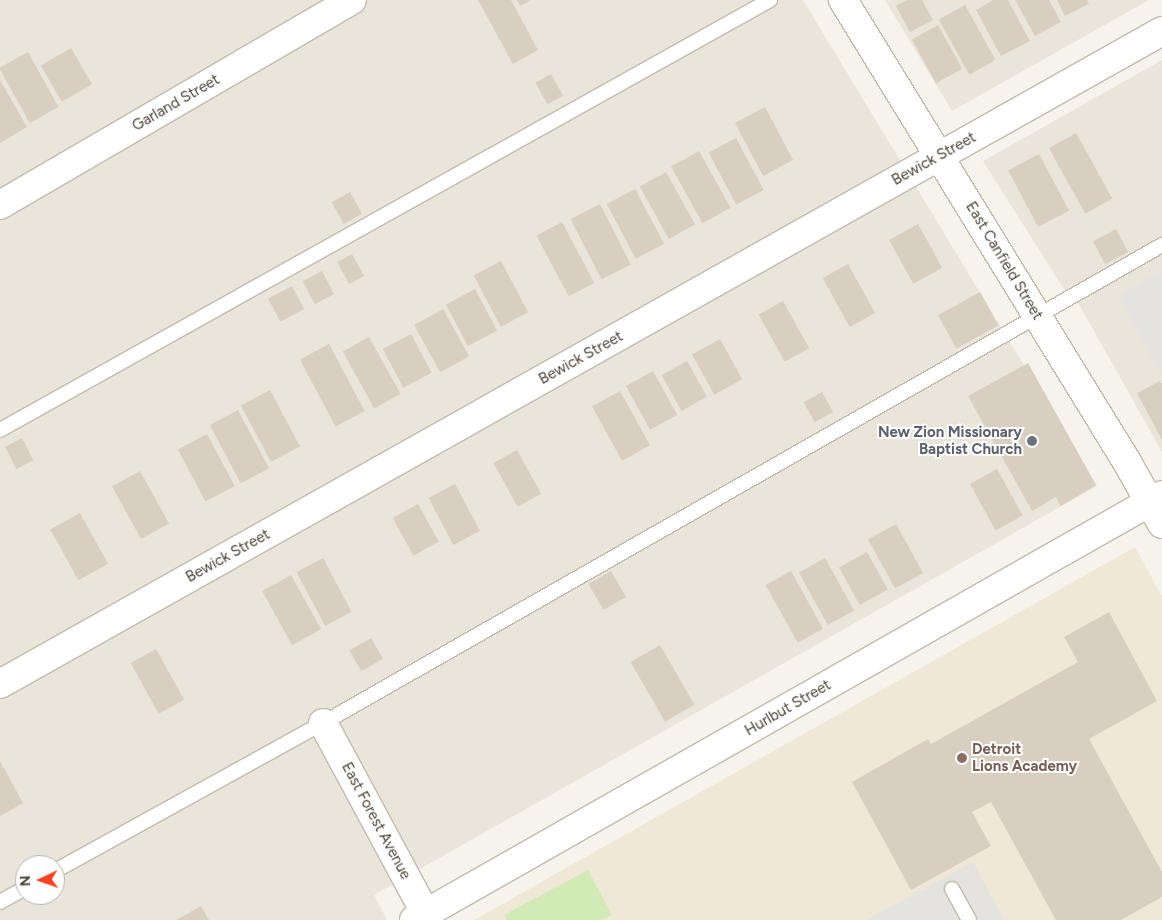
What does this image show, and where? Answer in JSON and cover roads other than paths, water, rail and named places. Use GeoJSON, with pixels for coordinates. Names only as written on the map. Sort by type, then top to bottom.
{"type":"FeatureCollection","features":[{"type":"Feature","properties":{"kind":"street","name":"Garland Street"},"geometry":{"type":"LineString","coordinates":[[0,205],[352,0]]}},
{"type":"Feature","properties":{"kind":"street","name":"East Canfield Street"},"geometry":{"type":"LineString","coordinates":[[843,0],[1158,508]]}},
{"type":"Feature","properties":{"kind":"street","name":"Bewick Street"},"geometry":{"type":"LineString","coordinates":[[0,684],[1162,31]]}},
{"type":"Feature","properties":{"kind":"street","name":"Hurlbut Street"},"geometry":{"type":"LineString","coordinates":[[423,918],[1158,508]]}},
{"type":"Feature","properties":{"kind":"street","name":"East Forest Avenue"},"geometry":{"type":"LineString","coordinates":[[323,723],[423,918]]}},
{"type":"Feature","properties":{"kind":"lane"},"geometry":{"type":"LineString","coordinates":[[0,430],[770,0]]}},
{"type":"Feature","properties":{"kind":"lane"},"geometry":{"type":"LineString","coordinates":[[65,865],[323,723],[1162,245]]}},
{"type":"Feature","properties":{"kind":"lane"},"geometry":{"type":"LineString","coordinates":[[952,888],[969,920]]}},
{"type":"Feature","properties":{"kind":"lane"},"geometry":{"type":"LineString","coordinates":[[0,902],[15,894]]}},
{"type":"Feature","properties":{"kind":"place","name":"New Zion Missionary Baptist Church"},"geometry":{"type":"Point","coordinates":[1032,441]}},
{"type":"Feature","properties":{"kind":"place","name":"Detroit Lions Academy"},"geometry":{"type":"Point","coordinates":[962,758]}}]}
